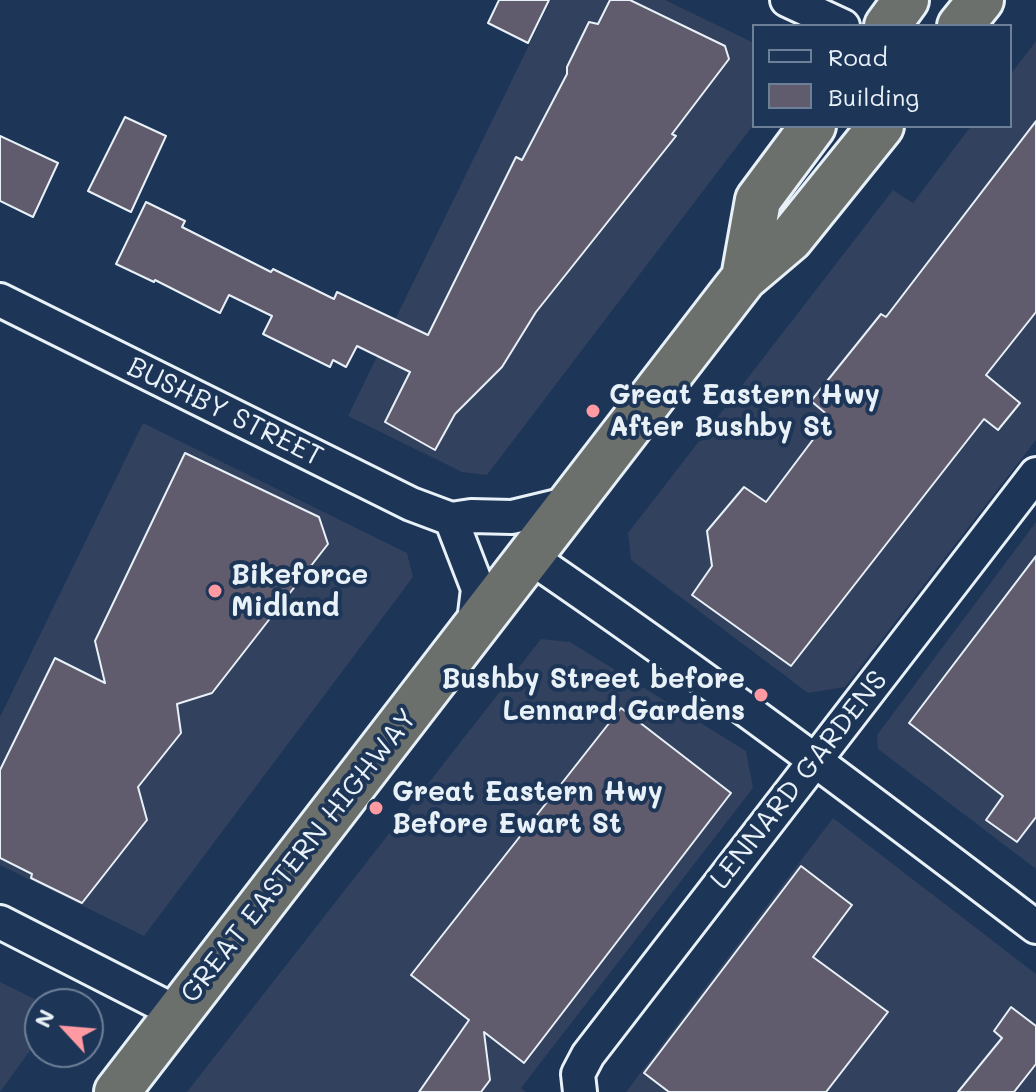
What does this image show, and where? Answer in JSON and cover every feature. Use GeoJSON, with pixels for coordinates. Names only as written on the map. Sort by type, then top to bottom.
{"type":"FeatureCollection","features":[{"type":"Feature","properties":{"kind":"highway"},"geometry":{"type":"LineString","coordinates":[[888,24],[906,0]]}},
{"type":"Feature","properties":{"kind":"highway"},"geometry":{"type":"LineString","coordinates":[[962,24],[981,0]]}},
{"type":"Feature","properties":{"kind":"highway","name":"GREAT EASTERN HIGHWAY"},"geometry":{"type":"LineString","coordinates":[[744,278],[758,200],[812,128]]}},
{"type":"Feature","properties":{"kind":"highway","name":"GREAT EASTERN HIGHWAY"},"geometry":{"type":"LineString","coordinates":[[117,1092],[744,278],[790,239],[879,128]]}},
{"type":"Feature","properties":{"kind":"street"},"geometry":{"type":"LineString","coordinates":[[787,0],[839,24]]}},
{"type":"Feature","properties":{"kind":"street","name":"BUSHBY STREET"},"geometry":{"type":"LineString","coordinates":[[0,300],[411,504],[451,519],[512,517],[570,503]]}},
{"type":"Feature","properties":{"kind":"street","name":"LENNARD GARDENS"},"geometry":{"type":"LineString","coordinates":[[580,1092],[578,1074],[588,1055],[1036,474]]}},
{"type":"Feature","properties":{"kind":"street"},"geometry":{"type":"LineString","coordinates":[[451,519],[478,589],[473,631]]}},
{"type":"Feature","properties":{"kind":"street"},"geometry":{"type":"LineString","coordinates":[[530,557],[632,626],[815,759],[1036,927]]}},
{"type":"Feature","properties":{"kind":"street"},"geometry":{"type":"LineString","coordinates":[[0,922],[178,1013]]}},
{"type":"Feature","properties":{"kind":"shaded area"},"geometry":{"type":"Polygon","coordinates":[[[551,0],[665,0],[752,42],[752,127],[487,475],[462,472],[348,416],[551,0]]]}},
{"type":"Feature","properties":{"kind":"shaded area"},"geometry":{"type":"Polygon","coordinates":[[[1036,41],[1036,440],[845,687],[808,693],[631,560],[628,533],[893,190],[913,203],[969,128],[1012,128],[1012,72],[1036,41]]]}},
{"type":"Feature","properties":{"kind":"shaded area"},"geometry":{"type":"Polygon","coordinates":[[[143,423],[407,553],[413,577],[144,936],[0,865],[0,717],[143,423]]]}},
{"type":"Feature","properties":{"kind":"shaded area"},"geometry":{"type":"Polygon","coordinates":[[[1036,522],[1036,869],[878,749],[877,735],[1036,522]]]}},
{"type":"Feature","properties":{"kind":"shaded area"},"geometry":{"type":"Polygon","coordinates":[[[541,639],[570,642],[746,751],[753,788],[521,1088],[526,1092],[187,1092],[541,639]]]}},
{"type":"Feature","properties":{"kind":"shaded area"},"geometry":{"type":"Polygon","coordinates":[[[833,818],[1036,974],[1036,1092],[626,1092],[833,818]]]}},
{"type":"Feature","properties":{"kind":"shaded area"},"geometry":{"type":"Polygon","coordinates":[[[0,982],[24,994],[24,1059],[0,1092],[0,982]]]}},
{"type":"Feature","properties":{"kind":"building"},"geometry":{"type":"Polygon","coordinates":[[[499,0],[549,0],[528,43],[488,23],[499,0]]]}},
{"type":"Feature","properties":{"kind":"building"},"geometry":{"type":"Polygon","coordinates":[[[610,0],[630,0],[725,46],[729,59],[672,134],[676,136],[536,312],[502,367],[455,414],[435,450],[385,422],[410,372],[357,346],[346,367],[333,360],[330,367],[263,334],[272,316],[229,295],[220,313],[116,264],[146,202],[185,221],[182,227],[271,272],[273,269],[334,299],[337,292],[428,335],[516,157],[522,160],[567,74],[567,67],[589,22],[598,24],[610,0]]]}},
{"type":"Feature","properties":{"kind":"building"},"geometry":{"type":"Polygon","coordinates":[[[125,117],[166,136],[131,212],[88,191],[125,117]]]}},
{"type":"Feature","properties":{"kind":"building"},"geometry":{"type":"Polygon","coordinates":[[[1036,121],[1036,312],[986,375],[1020,403],[998,430],[984,419],[791,666],[692,595],[712,566],[707,531],[744,487],[766,502],[830,417],[811,401],[881,314],[886,317],[1036,121]]]}},
{"type":"Feature","properties":{"kind":"building"},"geometry":{"type":"Polygon","coordinates":[[[0,136],[58,163],[33,217],[0,201],[0,136]]]}},
{"type":"Feature","properties":{"kind":"building"},"geometry":{"type":"Polygon","coordinates":[[[185,453],[319,517],[328,544],[212,693],[177,704],[181,733],[138,787],[147,820],[82,903],[31,878],[32,874],[0,858],[0,770],[55,658],[105,683],[95,641],[185,453]]]}},
{"type":"Feature","properties":{"kind":"building"},"geometry":{"type":"Polygon","coordinates":[[[1036,556],[1036,817],[1017,842],[986,820],[1003,796],[909,723],[1036,556]]]}},
{"type":"Feature","properties":{"kind":"building"},"geometry":{"type":"Polygon","coordinates":[[[621,708],[731,793],[524,1063],[484,1032],[490,1080],[481,1092],[419,1092],[469,1020],[411,975],[621,708]]]}},
{"type":"Feature","properties":{"kind":"building"},"geometry":{"type":"Polygon","coordinates":[[[801,866],[852,905],[813,957],[888,1012],[826,1092],[669,1092],[644,1073],[801,866]]]}},
{"type":"Feature","properties":{"kind":"building"},"geometry":{"type":"Polygon","coordinates":[[[1011,1007],[1036,1026],[1036,1064],[1014,1092],[958,1092],[1002,1038],[994,1031],[1011,1007]]]}},
{"type":"Feature","properties":{"kind":"place","name":"Great Eastern Hwy After Bushby St"},"geometry":{"type":"Point","coordinates":[593,411]}},
{"type":"Feature","properties":{"kind":"place","name":"Bikeforce Midland"},"geometry":{"type":"Point","coordinates":[215,591]}},
{"type":"Feature","properties":{"kind":"place","name":"Bushby Street before Lennard Gardens"},"geometry":{"type":"Point","coordinates":[761,695]}},
{"type":"Feature","properties":{"kind":"place","name":"Great Eastern Hwy Before Ewart St"},"geometry":{"type":"Point","coordinates":[376,808]}}]}
